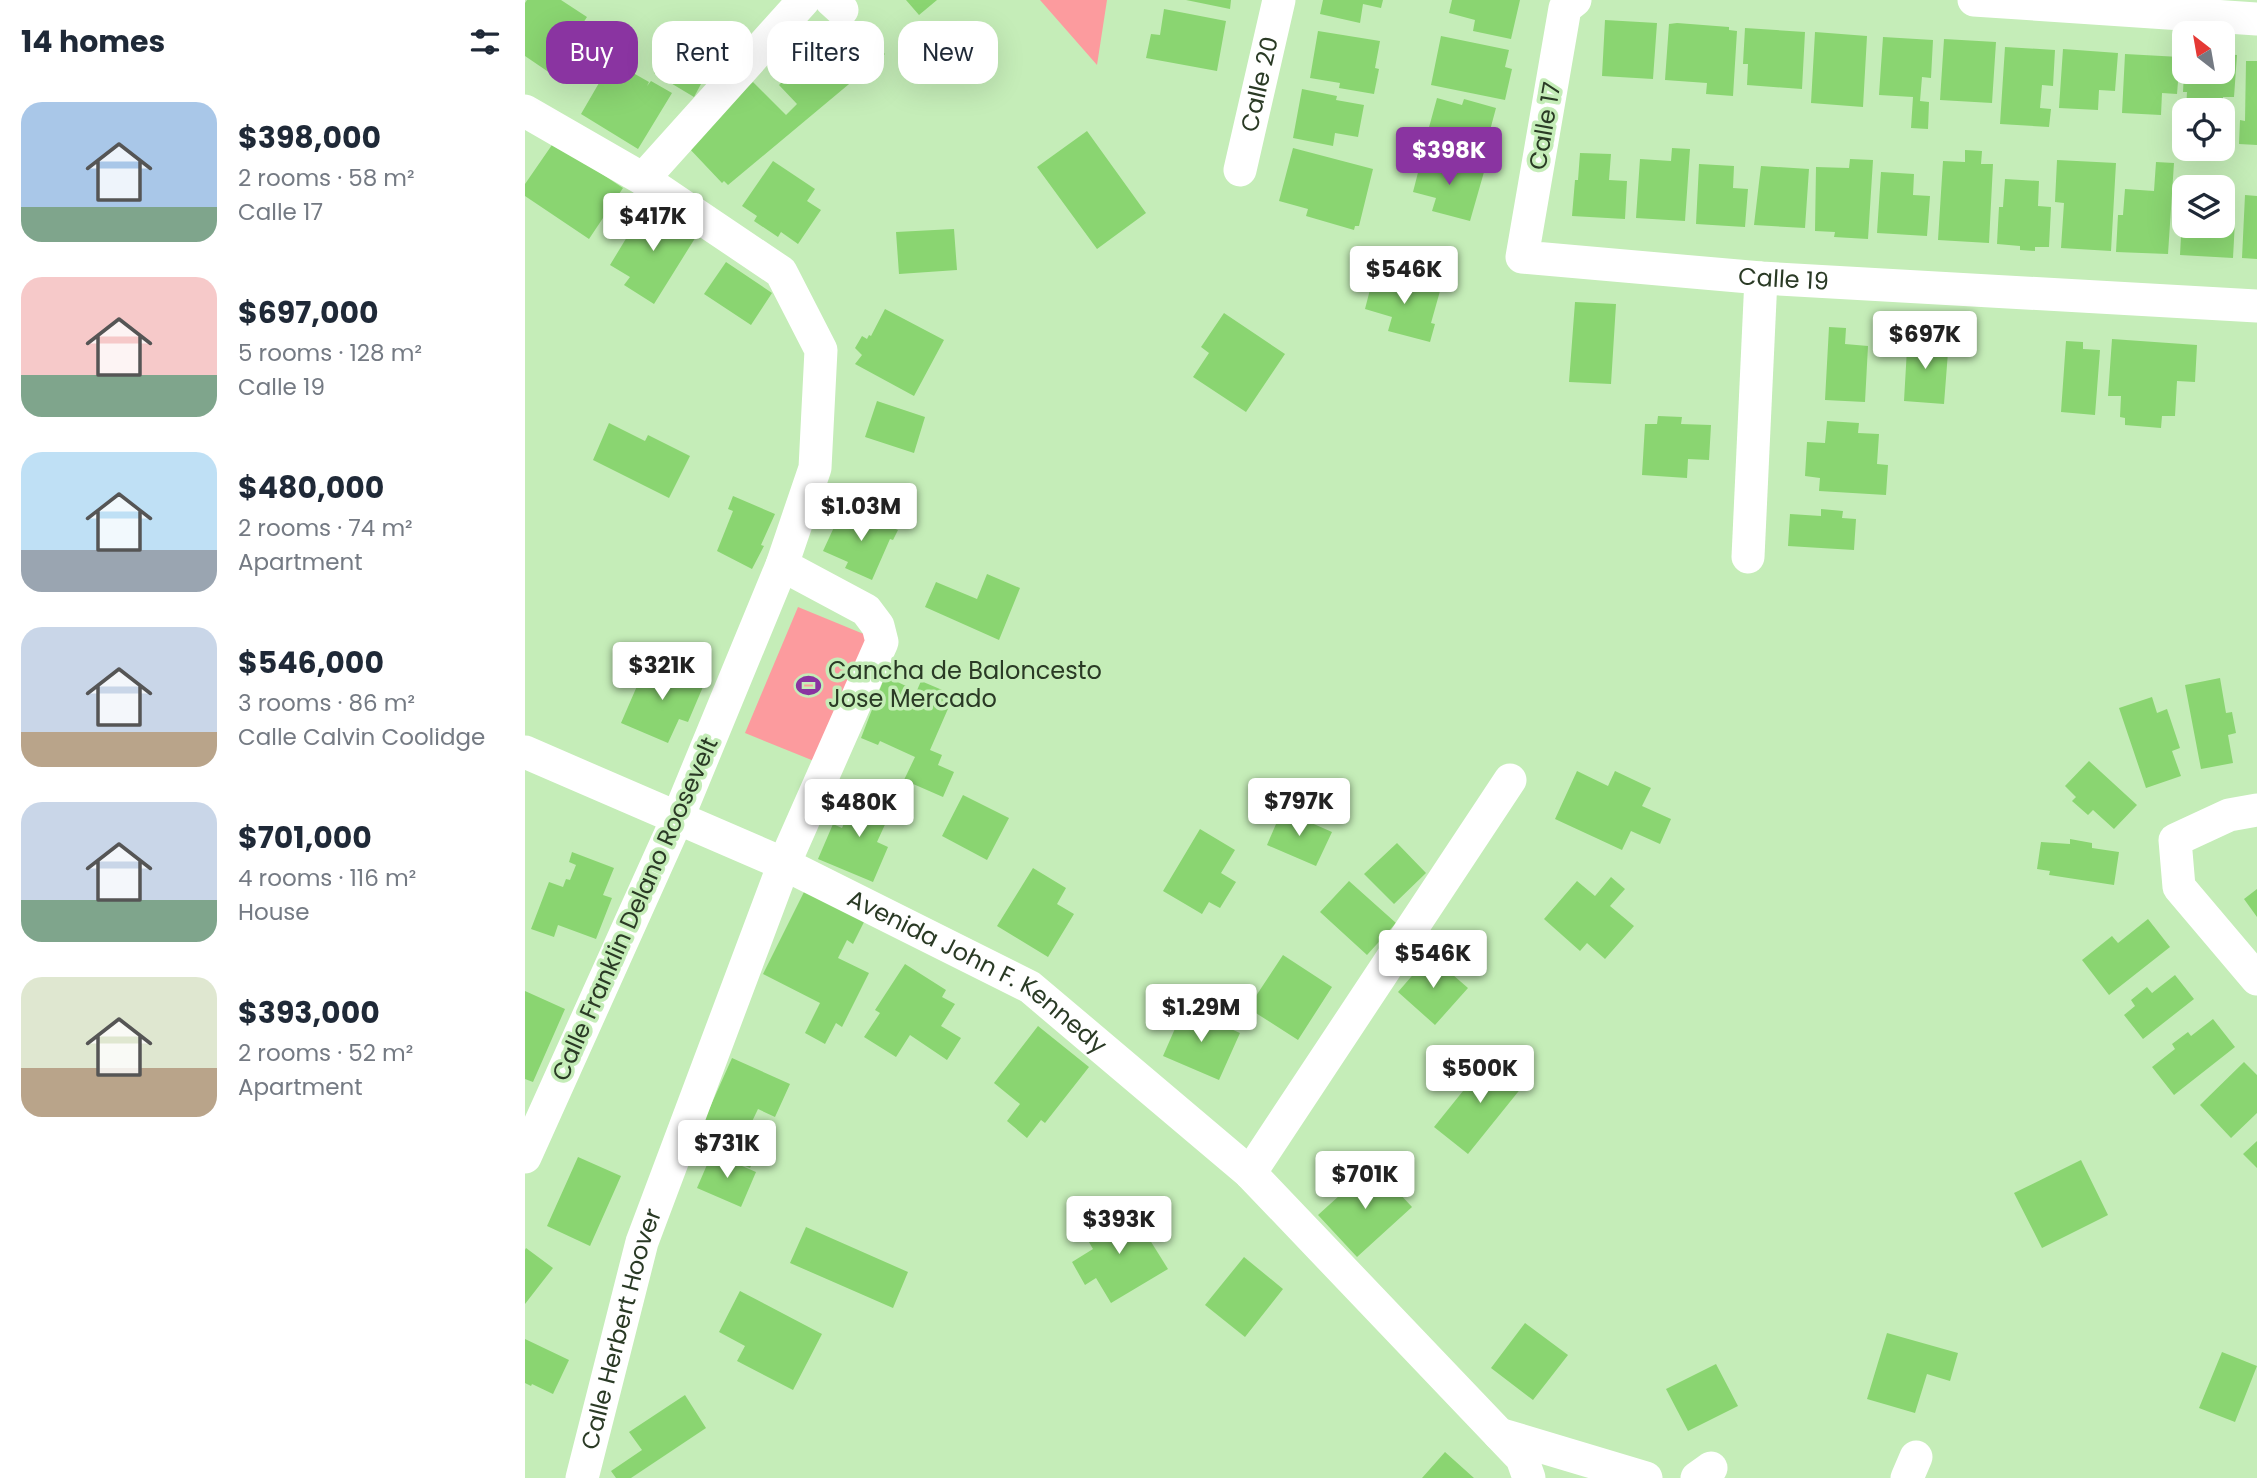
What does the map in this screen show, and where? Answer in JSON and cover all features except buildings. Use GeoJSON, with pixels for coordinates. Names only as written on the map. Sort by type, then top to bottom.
{"type":"FeatureCollection","features":[{"type":"Feature","properties":{"kind":"street"},"geometry":{"type":"LineString","coordinates":[[643,179],[804,0]]}},
{"type":"Feature","properties":{"kind":"street","name":"Calle 20"},"geometry":{"type":"LineString","coordinates":[[1240,170],[1279,0]]}},
{"type":"Feature","properties":{"kind":"street","name":"Calle 17"},"geometry":{"type":"LineString","coordinates":[[1523,257],[1565,8],[1575,0]]}},
{"type":"Feature","properties":{"kind":"street"},"geometry":{"type":"LineString","coordinates":[[1974,0],[2257,19]]}},
{"type":"Feature","properties":{"kind":"street","name":"Calle Franklin Delano Roosevelt"},"geometry":{"type":"LineString","coordinates":[[525,111],[643,179],[781,272],[821,350],[815,468],[782,565],[678,817],[525,1157]]}},
{"type":"Feature","properties":{"kind":"street","name":"Calle 19"},"geometry":{"type":"LineString","coordinates":[[1523,257],[1761,278],[2257,306]]}},
{"type":"Feature","properties":{"kind":"street"},"geometry":{"type":"LineString","coordinates":[[1748,557],[1761,278]]}},
{"type":"Feature","properties":{"kind":"street","name":"Calle Herbert Hoover"},"geometry":{"type":"LineString","coordinates":[[582,1478],[642,1242],[784,864],[881,642],[878,626],[866,610],[782,565]]}},
{"type":"Feature","properties":{"kind":"street","name":"Avenida John F. Kennedy"},"geometry":{"type":"LineString","coordinates":[[525,751],[784,864],[1030,987],[1250,1173],[1522,1458],[1529,1478]]}},
{"type":"Feature","properties":{"kind":"street"},"geometry":{"type":"LineString","coordinates":[[1250,1173],[1510,780]]}},
{"type":"Feature","properties":{"kind":"street"},"geometry":{"type":"LineString","coordinates":[[2257,810],[2229,815],[2175,840],[2179,887],[2257,979]]}},
{"type":"Feature","properties":{"kind":"street"},"geometry":{"type":"LineString","coordinates":[[1499,1434],[1646,1478]]}},
{"type":"Feature","properties":{"kind":"shaded area"},"geometry":{"type":"Polygon","coordinates":[[[1040,0],[1107,0],[1097,65],[1040,0]]]}},
{"type":"Feature","properties":{"kind":"shaded area","name":"Cancha de Baloncesto Jose Mercado"},"geometry":{"type":"Polygon","coordinates":[[[798,607],[871,637],[819,763],[745,733],[798,607]]]}},
{"type":"Feature","properties":{"kind":"place","name":"Cancha de Baloncesto Jose Mercado"},"geometry":{"type":"Point","coordinates":[808,685]}}]}
